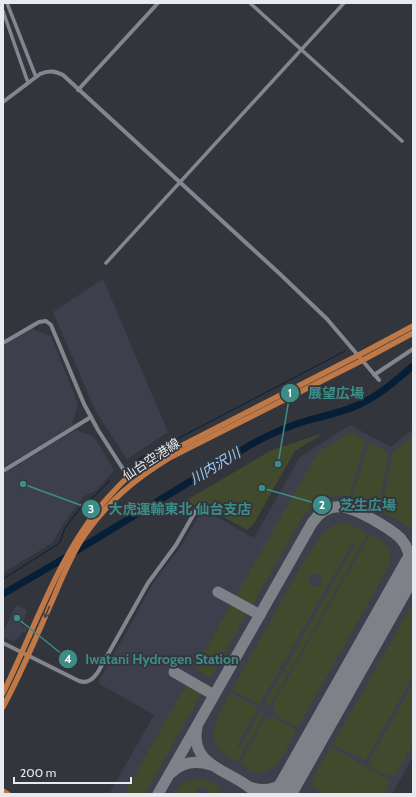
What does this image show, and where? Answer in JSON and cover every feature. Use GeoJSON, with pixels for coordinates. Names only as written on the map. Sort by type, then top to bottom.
{"type":"FeatureCollection","features":[{"type":"Feature","properties":{"kind":"main road","name":"仙台空港線"},"geometry":{"type":"LineString","coordinates":[[3,693],[25,654],[77,548],[90,527],[115,498],[132,483],[171,457],[359,358],[413,326]]}},
{"type":"Feature","properties":{"kind":"main road","name":"仙台空港線"},"geometry":{"type":"LineString","coordinates":[[3,707],[55,580],[80,532],[115,490],[128,477],[151,461],[170,451],[413,333]]}},
{"type":"Feature","properties":{"kind":"main road"},"geometry":{"type":"LineString","coordinates":[[3,791],[8,794]]}},
{"type":"Feature","properties":{"kind":"street"},"geometry":{"type":"LineString","coordinates":[[7,3],[36,77]]}},
{"type":"Feature","properties":{"kind":"street"},"geometry":{"type":"LineString","coordinates":[[78,90],[158,3]]}},
{"type":"Feature","properties":{"kind":"street"},"geometry":{"type":"LineString","coordinates":[[250,3],[402,141]]}},
{"type":"Feature","properties":{"kind":"street"},"geometry":{"type":"LineString","coordinates":[[106,263],[344,3]]}},
{"type":"Feature","properties":{"kind":"street"},"geometry":{"type":"LineString","coordinates":[[3,11],[29,82]]}},
{"type":"Feature","properties":{"kind":"street"},"geometry":{"type":"LineString","coordinates":[[3,102],[45,71],[56,71],[63,75],[327,319],[379,380]]}},
{"type":"Feature","properties":{"kind":"street"},"geometry":{"type":"LineString","coordinates":[[3,344],[39,322],[42,321],[51,325],[84,404],[132,483]]}},
{"type":"Feature","properties":{"kind":"street"},"geometry":{"type":"LineString","coordinates":[[374,375],[413,349]]}},
{"type":"Feature","properties":{"kind":"street"},"geometry":{"type":"LineString","coordinates":[[3,471],[91,417]]}},
{"type":"Feature","properties":{"kind":"street"},"geometry":{"type":"LineString","coordinates":[[3,643],[79,681],[86,682],[92,680],[148,583],[176,545],[199,505]]}},
{"type":"Feature","properties":{"kind":"shaded area"},"geometry":{"type":"Polygon","coordinates":[[[103,279],[168,432],[127,459],[96,412],[53,312],[103,279]]]}},
{"type":"Feature","properties":{"kind":"shaded area"},"geometry":{"type":"Polygon","coordinates":[[[33,328],[34,330],[51,336],[78,404],[72,424],[73,425],[3,468],[3,346],[33,328]]]}},
{"type":"Feature","properties":{"kind":"shaded area"},"geometry":{"type":"Polygon","coordinates":[[[350,425],[391,447],[413,429],[413,757],[392,794],[109,794],[154,715],[98,683],[155,580],[180,548],[203,509],[254,538],[300,457],[350,425]]]}},
{"type":"Feature","properties":{"kind":"shaded area"},"geometry":{"type":"Polygon","coordinates":[[[77,429],[94,437],[114,470],[96,491],[84,496],[62,526],[52,543],[3,573],[3,474],[77,429]]]}},
{"type":"Feature","properties":{"kind":"shaded area"},"geometry":{"type":"Polygon","coordinates":[[[16,605],[27,610],[22,626],[28,628],[25,633],[22,632],[19,638],[12,641],[3,637],[3,632],[16,605]]]}},
{"type":"Feature","properties":{"kind":"green space"},"geometry":{"type":"Polygon","coordinates":[[[353,433],[365,440],[350,496],[343,495],[329,497],[317,503],[307,512],[302,518],[252,606],[235,597],[318,452],[347,434],[353,433]]]}},
{"type":"Feature","properties":{"kind":"green space"},"geometry":{"type":"Polygon","coordinates":[[[320,434],[295,451],[253,525],[247,530],[218,514],[207,502],[204,508],[197,504],[189,506],[185,501],[270,451],[320,434]]]}},
{"type":"Feature","properties":{"kind":"green space"},"geometry":{"type":"Polygon","coordinates":[[[413,436],[413,526],[411,528],[381,511],[392,453],[413,436]]]}},
{"type":"Feature","properties":{"kind":"green space"},"geometry":{"type":"Polygon","coordinates":[[[369,442],[385,451],[388,455],[379,510],[362,500],[352,497],[369,442]]]}},
{"type":"Feature","properties":{"kind":"green space"},"geometry":{"type":"Polygon","coordinates":[[[344,523],[368,533],[290,672],[284,670],[355,544],[353,542],[259,705],[232,689],[301,566],[321,535],[335,525],[344,523]],[[313,574],[309,578],[309,583],[314,587],[321,584],[322,579],[318,574],[313,574]]]}},
{"type":"Feature","properties":{"kind":"green space"},"geometry":{"type":"Polygon","coordinates":[[[370,534],[380,540],[387,547],[390,556],[388,568],[298,727],[279,717],[273,710],[274,703],[370,534]]]}},
{"type":"Feature","properties":{"kind":"green space"},"geometry":{"type":"Polygon","coordinates":[[[413,603],[413,676],[365,761],[333,744],[413,603]]]}},
{"type":"Feature","properties":{"kind":"green space"},"geometry":{"type":"Polygon","coordinates":[[[231,604],[247,613],[211,678],[202,673],[196,667],[231,604]]]}},
{"type":"Feature","properties":{"kind":"green space"},"geometry":{"type":"Polygon","coordinates":[[[283,671],[287,674],[287,676],[271,704],[263,706],[283,671]]]}},
{"type":"Feature","properties":{"kind":"green space"},"geometry":{"type":"Polygon","coordinates":[[[413,683],[413,744],[395,776],[384,774],[370,766],[368,763],[413,683]]]}},
{"type":"Feature","properties":{"kind":"green space"},"geometry":{"type":"Polygon","coordinates":[[[186,685],[202,693],[145,794],[124,794],[186,685]]]}},
{"type":"Feature","properties":{"kind":"green space"},"geometry":{"type":"Polygon","coordinates":[[[230,692],[258,708],[237,746],[240,747],[261,710],[262,712],[262,719],[237,762],[225,755],[218,748],[214,740],[216,722],[230,692]]]}},
{"type":"Feature","properties":{"kind":"green space"},"geometry":{"type":"Polygon","coordinates":[[[272,717],[297,730],[285,752],[275,766],[261,773],[253,772],[240,764],[264,720],[272,717]]]}},
{"type":"Feature","properties":{"kind":"green space"},"geometry":{"type":"Polygon","coordinates":[[[331,747],[388,779],[389,784],[384,794],[326,794],[310,785],[316,773],[336,784],[335,786],[337,784],[316,772],[331,747]]]}},
{"type":"Feature","properties":{"kind":"green space"},"geometry":{"type":"Polygon","coordinates":[[[197,778],[209,781],[221,787],[217,794],[208,794],[207,788],[202,786],[196,789],[195,794],[174,794],[182,783],[197,778]]]}},
{"type":"Feature","properties":{"kind":"waterway"},"geometry":{"type":"LineString","coordinates":[[137,460],[345,351]]}},
{"type":"Feature","properties":{"kind":"waterway","name":"川内沢川"},"geometry":{"type":"LineString","coordinates":[[3,594],[250,445],[293,425],[340,412],[366,401],[387,387],[413,366]]}},
{"type":"Feature","properties":{"kind":"waterway"},"geometry":{"type":"LineString","coordinates":[[3,579],[60,542],[65,528],[85,502],[95,496],[110,480]]}},
{"type":"Feature","properties":{"kind":"taxiway"},"geometry":{"type":"LineString","coordinates":[[158,794],[312,523],[319,515],[333,507],[348,508],[388,528],[401,538],[405,545],[410,560],[409,570]]}},
{"type":"Feature","properties":{"kind":"taxiway"},"geometry":{"type":"LineString","coordinates":[[218,592],[260,615]]}},
{"type":"Feature","properties":{"kind":"taxiway"},"geometry":{"type":"LineString","coordinates":[[174,672],[214,695]]}},
{"type":"Feature","properties":{"kind":"taxiway"},"geometry":{"type":"LineString","coordinates":[[197,727],[196,741],[200,752],[207,761],[216,768],[248,786],[257,794]]}},
{"type":"Feature","properties":{"kind":"taxiway"},"geometry":{"type":"LineString","coordinates":[[171,773],[175,769],[185,764],[195,762],[211,765]]}},
{"type":"Feature","properties":{"kind":"taxiway"},"geometry":{"type":"LineString","coordinates":[[249,787],[255,789],[273,788],[284,783],[293,775]]}},
{"type":"Feature","properties":{"kind":"runway"},"geometry":{"type":"LineString","coordinates":[[283,794],[413,564]]}},
{"type":"Feature","properties":{"kind":"place","name":"展望広場"},"geometry":{"type":"Point","coordinates":[278,464]}},
{"type":"Feature","properties":{"kind":"place","name":"大虎運輸東北 仙台支店"},"geometry":{"type":"Point","coordinates":[23,484]}},
{"type":"Feature","properties":{"kind":"place","name":"芝生広場"},"geometry":{"type":"Point","coordinates":[262,488]}},
{"type":"Feature","properties":{"kind":"place","name":"Iwatani Hydrogen Station"},"geometry":{"type":"Point","coordinates":[17,618]}}]}
